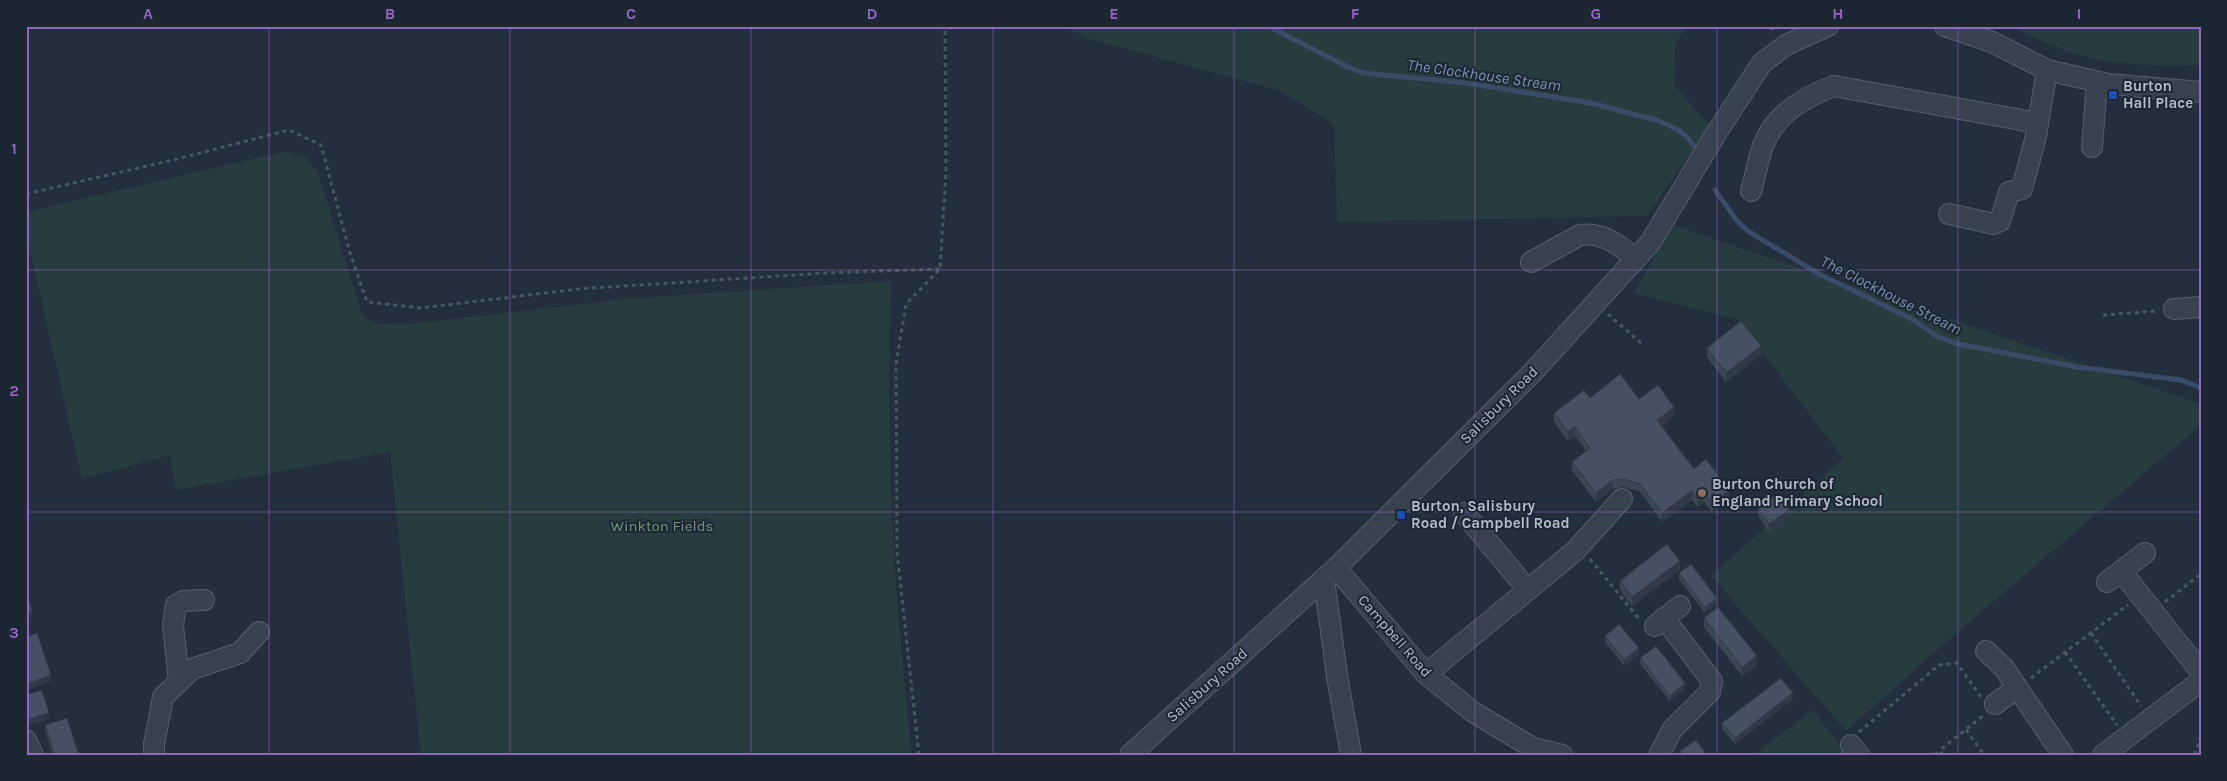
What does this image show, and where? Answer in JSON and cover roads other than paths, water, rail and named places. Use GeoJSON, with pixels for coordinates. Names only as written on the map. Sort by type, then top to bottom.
{"type":"FeatureCollection","features":[{"type":"Feature","properties":{"kind":"street","name":"Salisbury Road"},"geometry":{"type":"LineString","coordinates":[[1138,752],[1330,573],[1532,373],[1650,242],[1716,132],[1762,63],[1786,45],[1828,26]]}},
{"type":"Feature","properties":{"kind":"street"},"geometry":{"type":"LineString","coordinates":[[1945,26],[1992,42],[2047,70],[2097,82],[2201,92]]}},
{"type":"Feature","properties":{"kind":"street"},"geometry":{"type":"LineString","coordinates":[[1949,214],[1994,224],[2000,222],[2009,192],[2022,189],[2038,123],[2047,70]]}},
{"type":"Feature","properties":{"kind":"street"},"geometry":{"type":"LineString","coordinates":[[2092,147],[2097,82]]}},
{"type":"Feature","properties":{"kind":"street"},"geometry":{"type":"LineString","coordinates":[[1751,191],[1766,139],[1780,117],[1810,95],[1834,86],[2038,123]]}},
{"type":"Feature","properties":{"kind":"street"},"geometry":{"type":"LineString","coordinates":[[1531,262],[1562,244],[1587,234],[1593,234],[1620,244],[1635,259]]}},
{"type":"Feature","properties":{"kind":"street"},"geometry":{"type":"LineString","coordinates":[[2174,310],[2201,307]]}},
{"type":"Feature","properties":{"kind":"street"},"geometry":{"type":"LineString","coordinates":[[1426,674],[1577,549],[1622,499]]}},
{"type":"Feature","properties":{"kind":"street"},"geometry":{"type":"LineString","coordinates":[[1464,512],[1527,589]]}},
{"type":"Feature","properties":{"kind":"street"},"geometry":{"type":"LineString","coordinates":[[2145,554],[2114,576],[2140,595],[2201,672]]}},
{"type":"Feature","properties":{"kind":"street"},"geometry":{"type":"LineString","coordinates":[[1330,573],[1337,676],[1351,755]]}},
{"type":"Feature","properties":{"kind":"street","name":"Campbell Road"},"geometry":{"type":"LineString","coordinates":[[1330,573],[1426,674],[1473,712],[1532,751],[1562,755]]}},
{"type":"Feature","properties":{"kind":"street"},"geometry":{"type":"LineString","coordinates":[[179,682],[173,625],[176,605],[183,601],[204,600]]}},
{"type":"Feature","properties":{"kind":"street"},"geometry":{"type":"LineString","coordinates":[[1659,755],[1672,730],[1710,692],[1712,681],[1660,622],[1680,606]]}},
{"type":"Feature","properties":{"kind":"street"},"geometry":{"type":"LineString","coordinates":[[154,755],[154,744],[163,697],[192,669],[240,653],[259,632]]}},
{"type":"Feature","properties":{"kind":"street"},"geometry":{"type":"LineString","coordinates":[[1986,651],[2004,668],[2063,755]]}},
{"type":"Feature","properties":{"kind":"street"},"geometry":{"type":"LineString","coordinates":[[2104,755],[2201,681]]}},
{"type":"Feature","properties":{"kind":"street"},"geometry":{"type":"LineString","coordinates":[[1993,707],[2017,688]]}},
{"type":"Feature","properties":{"kind":"street"},"geometry":{"type":"LineString","coordinates":[[26,740],[33,755]]}},
{"type":"Feature","properties":{"kind":"waterway","name":"The Clockhouse Stream"},"geometry":{"type":"LineString","coordinates":[[1268,26],[1363,73],[1466,83],[1591,103],[1656,120],[1677,129],[1695,147]]}},
{"type":"Feature","properties":{"kind":"waterway","name":"The Clockhouse Stream"},"geometry":{"type":"LineString","coordinates":[[1715,190],[1737,221],[1748,231],[1819,274],[1912,319],[1938,337],[1958,344],[2078,367],[2181,380],[2201,388]]}},
{"type":"Feature","properties":{"kind":"place","name":"Burton Hall Place"},"geometry":{"type":"Point","coordinates":[2113,95]}},
{"type":"Feature","properties":{"kind":"place","name":"Burton Church of England Primary School"},"geometry":{"type":"Point","coordinates":[1702,493]}},
{"type":"Feature","properties":{"kind":"place","name":"Burton, Salisbury Road / Campbell Road"},"geometry":{"type":"Point","coordinates":[1401,515]}},
{"type":"Feature","properties":{"kind":"park label","name":"Winkton Fields"},"geometry":{"type":"Point","coordinates":[662,526]}}]}
